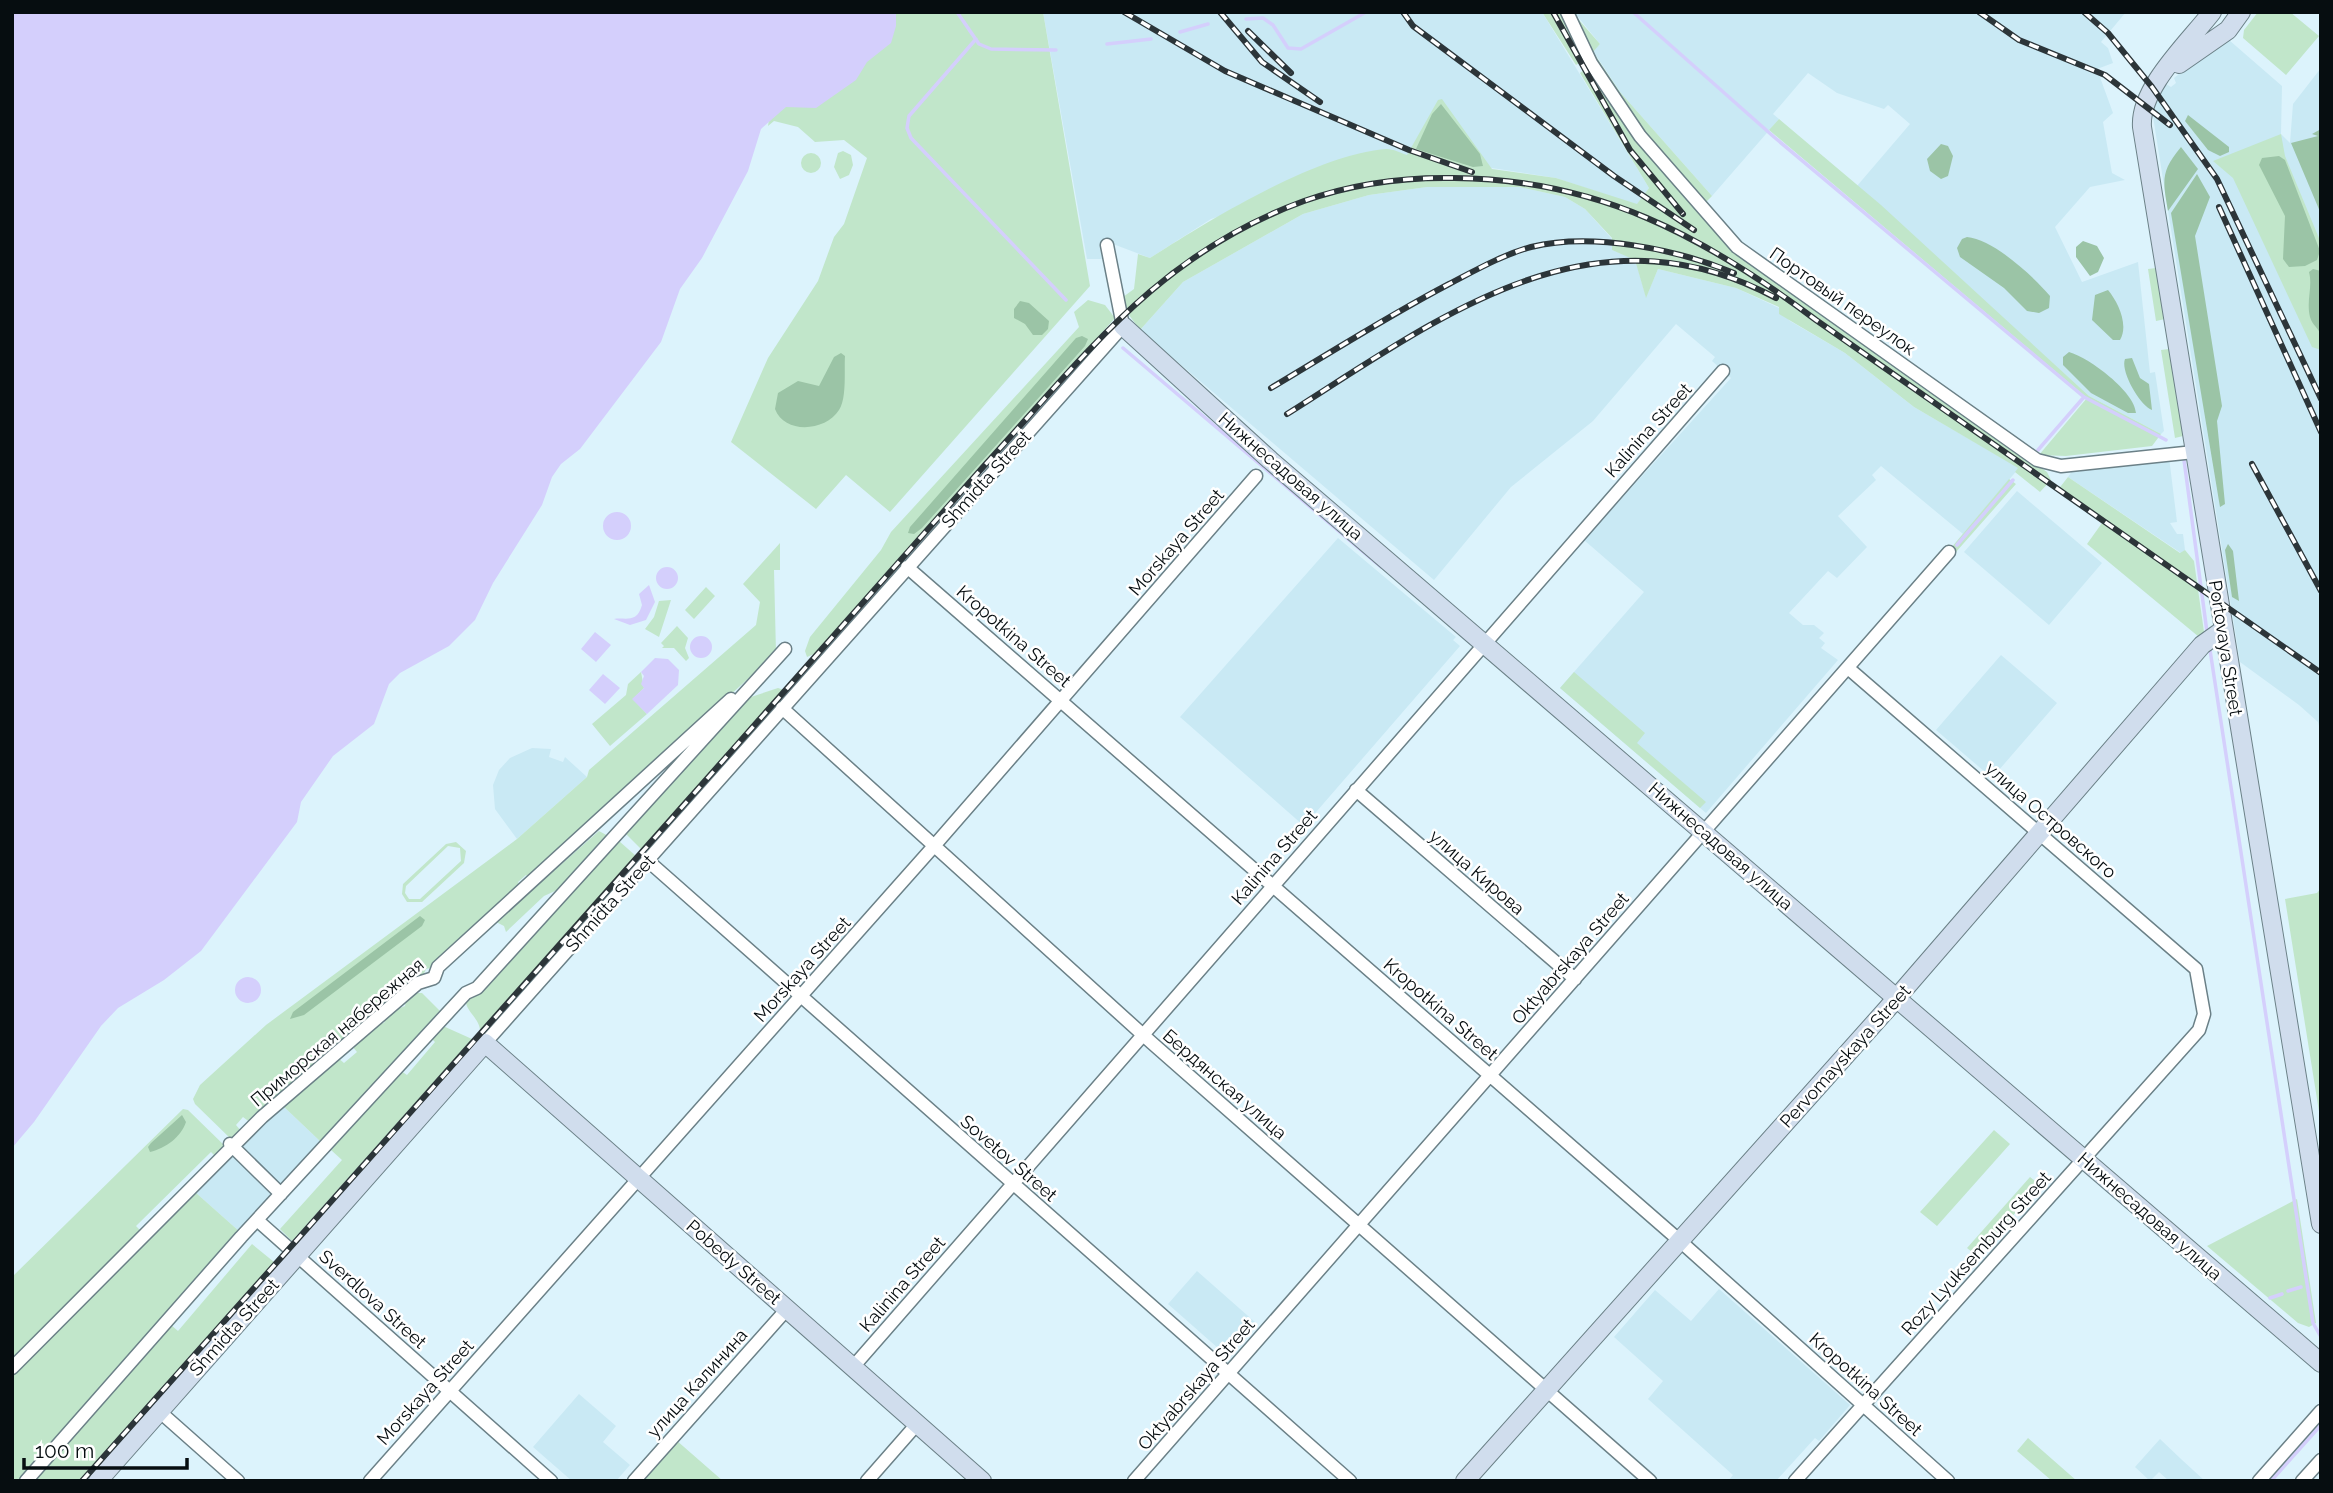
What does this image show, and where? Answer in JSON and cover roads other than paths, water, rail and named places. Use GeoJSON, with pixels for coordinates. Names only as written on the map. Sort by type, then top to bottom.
{"type":"FeatureCollection","features":[{"type":"Feature","properties":{"kind":"street","name":"Портовый переулок"},"geometry":{"type":"LineString","coordinates":[[1567,12],[1591,63],[1640,136],[1737,247],[2025,451],[2041,462],[2055,466],[2194,452]]}},
{"type":"Feature","properties":{"kind":"street","name":"Portovaya Street"},"geometry":{"type":"LineString","coordinates":[[2212,12],[2161,76],[2144,103],[2142,127],[2321,1224]]}},
{"type":"Feature","properties":{"kind":"street"},"geometry":{"type":"LineString","coordinates":[[2161,76],[2228,30],[2242,12]]}},
{"type":"Feature","properties":{"kind":"street"},"geometry":{"type":"LineString","coordinates":[[1107,245],[1123,326]]}},
{"type":"Feature","properties":{"kind":"street","name":"Shmidta Street"},"geometry":{"type":"LineString","coordinates":[[98,1481],[1123,326]]}},
{"type":"Feature","properties":{"kind":"street","name":"Нижнесадовая улица"},"geometry":{"type":"LineString","coordinates":[[1123,326],[1270,460],[2321,1363]]}},
{"type":"Feature","properties":{"kind":"street","name":"Kalinina Street"},"geometry":{"type":"LineString","coordinates":[[853,1367],[1724,371]]}},
{"type":"Feature","properties":{"kind":"street","name":"Morskaya Street"},"geometry":{"type":"LineString","coordinates":[[370,1481],[934,846],[1256,476]]}},
{"type":"Feature","properties":{"kind":"street","name":"Oktyabrskaya Street"},"geometry":{"type":"LineString","coordinates":[[1134,1481],[1949,552]]}},
{"type":"Feature","properties":{"kind":"street","name":"Kropotkina Street"},"geometry":{"type":"LineString","coordinates":[[908,566],[1680,1241],[1948,1481]]}},
{"type":"Feature","properties":{"kind":"street","name":"Pervomayskaya Street"},"geometry":{"type":"LineString","coordinates":[[1465,1481],[1897,997],[2202,645],[2223,630]]}},
{"type":"Feature","properties":{"kind":"street","name":"Приморская набережная"},"geometry":{"type":"LineString","coordinates":[[12,1368],[262,1117],[422,980],[435,977],[438,967],[785,649],[620,834]]}},
{"type":"Feature","properties":{"kind":"street","name":"улица Островского"},"geometry":{"type":"LineString","coordinates":[[1848,668],[2196,970],[2204,1014]]}},
{"type":"Feature","properties":{"kind":"street","name":"Бердянская улица"},"geometry":{"type":"LineString","coordinates":[[782,708],[1143,1034],[1650,1481]]}},
{"type":"Feature","properties":{"kind":"street","name":"улица Кирова"},"geometry":{"type":"LineString","coordinates":[[1356,790],[1575,979]]}},
{"type":"Feature","properties":{"kind":"street"},"geometry":{"type":"LineString","coordinates":[[26,1481],[257,1220],[466,993],[477,988],[620,834],[603,818]]}},
{"type":"Feature","properties":{"kind":"street","name":"Sovetov Street"},"geometry":{"type":"LineString","coordinates":[[647,860],[1350,1481]]}},
{"type":"Feature","properties":{"kind":"street","name":"Rozy Lyuksemburg Street"},"geometry":{"type":"LineString","coordinates":[[1795,1481],[2199,1030],[2204,1014]]}},
{"type":"Feature","properties":{"kind":"street","name":"Pobedy Street"},"geometry":{"type":"LineString","coordinates":[[485,1043],[982,1481]]}},
{"type":"Feature","properties":{"kind":"street"},"geometry":{"type":"LineString","coordinates":[[232,1146],[281,1194]]}},
{"type":"Feature","properties":{"kind":"street","name":"Sverdlova Street"},"geometry":{"type":"LineString","coordinates":[[257,1220],[551,1481]]}},
{"type":"Feature","properties":{"kind":"street","name":"улица Калинина"},"geometry":{"type":"LineString","coordinates":[[634,1481],[787,1309]]}},
{"type":"Feature","properties":{"kind":"street"},"geometry":{"type":"LineString","coordinates":[[159,1411],[239,1481]]}},
{"type":"Feature","properties":{"kind":"street"},"geometry":{"type":"LineString","coordinates":[[2259,1481],[2321,1411]]}},
{"type":"Feature","properties":{"kind":"street"},"geometry":{"type":"LineString","coordinates":[[867,1481],[917,1424]]}},
{"type":"Feature","properties":{"kind":"street"},"geometry":{"type":"LineString","coordinates":[[2302,1481],[2321,1460]]}},
{"type":"Feature","properties":{"kind":"waterway"},"geometry":{"type":"LineString","coordinates":[[957,12],[979,44],[991,49],[1056,50]]}},
{"type":"Feature","properties":{"kind":"waterway"},"geometry":{"type":"LineString","coordinates":[[1246,19],[1263,18],[1273,25],[1288,48],[1301,49],[1366,12]]}},
{"type":"Feature","properties":{"kind":"waterway"},"geometry":{"type":"LineString","coordinates":[[1633,12],[1774,137],[2084,397],[2166,440]]}},
{"type":"Feature","properties":{"kind":"waterway"},"geometry":{"type":"LineString","coordinates":[[1180,32],[1208,24]]}},
{"type":"Feature","properties":{"kind":"waterway"},"geometry":{"type":"LineString","coordinates":[[976,39],[909,116],[907,128],[911,138],[1066,300]]}},
{"type":"Feature","properties":{"kind":"waterway"},"geometry":{"type":"LineString","coordinates":[[1107,44],[1151,39]]}},
{"type":"Feature","properties":{"kind":"waterway"},"geometry":{"type":"LineString","coordinates":[[1123,348],[1381,567]]}},
{"type":"Feature","properties":{"kind":"waterway"},"geometry":{"type":"LineString","coordinates":[[2038,450],[2084,397]]}},
{"type":"Feature","properties":{"kind":"waterway"},"geometry":{"type":"LineString","coordinates":[[2184,460],[2207,632]]}},
{"type":"Feature","properties":{"kind":"waterway"},"geometry":{"type":"LineString","coordinates":[[1957,545],[2013,480]]}},
{"type":"Feature","properties":{"kind":"waterway"},"geometry":{"type":"LineString","coordinates":[[2210,650],[2313,1323],[2321,1337]]}},
{"type":"Feature","properties":{"kind":"waterway"},"geometry":{"type":"LineString","coordinates":[[2288,1291],[2301,1287]]}},
{"type":"Feature","properties":{"kind":"waterway"},"geometry":{"type":"LineString","coordinates":[[2270,1298],[2282,1294]]}},
{"type":"Feature","properties":{"kind":"waterway"},"geometry":{"type":"LineString","coordinates":[[2271,1481],[2321,1425]]}},
{"type":"Feature","properties":{"kind":"railway"},"geometry":{"type":"LineString","coordinates":[[1124,12],[1225,71],[1409,150],[1472,172]]}},
{"type":"Feature","properties":{"kind":"railway"},"geometry":{"type":"LineString","coordinates":[[1220,12],[1262,62],[1320,102]]}},
{"type":"Feature","properties":{"kind":"railway"},"geometry":{"type":"LineString","coordinates":[[1403,12],[1413,26],[1614,176],[1694,230]]}},
{"type":"Feature","properties":{"kind":"railway"},"geometry":{"type":"LineString","coordinates":[[1553,12],[1630,150],[1683,214]]}},
{"type":"Feature","properties":{"kind":"railway"},"geometry":{"type":"LineString","coordinates":[[1979,12],[2019,40],[2105,75],[2170,125]]}},
{"type":"Feature","properties":{"kind":"railway"},"geometry":{"type":"LineString","coordinates":[[2084,12],[2108,33],[2152,87],[2217,179],[2321,399]]}},
{"type":"Feature","properties":{"kind":"railway"},"geometry":{"type":"LineString","coordinates":[[1248,31],[1291,73]]}},
{"type":"Feature","properties":{"kind":"railway"},"geometry":{"type":"LineString","coordinates":[[82,1481],[1091,348],[1165,279],[1207,249],[1252,223],[1304,201],[1378,183],[1454,178],[1506,181],[1555,189],[1602,201],[1647,218],[1690,238],[1774,290],[2321,673]]}},
{"type":"Feature","properties":{"kind":"railway"},"geometry":{"type":"LineString","coordinates":[[2219,207],[2321,432]]}},
{"type":"Feature","properties":{"kind":"railway"},"geometry":{"type":"LineString","coordinates":[[1271,388],[1426,296],[1489,263],[1531,247],[1580,241],[1634,245],[1687,257],[1734,273]]}},
{"type":"Feature","properties":{"kind":"railway"},"geometry":{"type":"LineString","coordinates":[[1287,414],[1402,341],[1460,309],[1520,283],[1580,266],[1643,261],[1708,271],[1776,298]]}},
{"type":"Feature","properties":{"kind":"railway"},"geometry":{"type":"LineString","coordinates":[[2252,464],[2321,591]]}}]}
